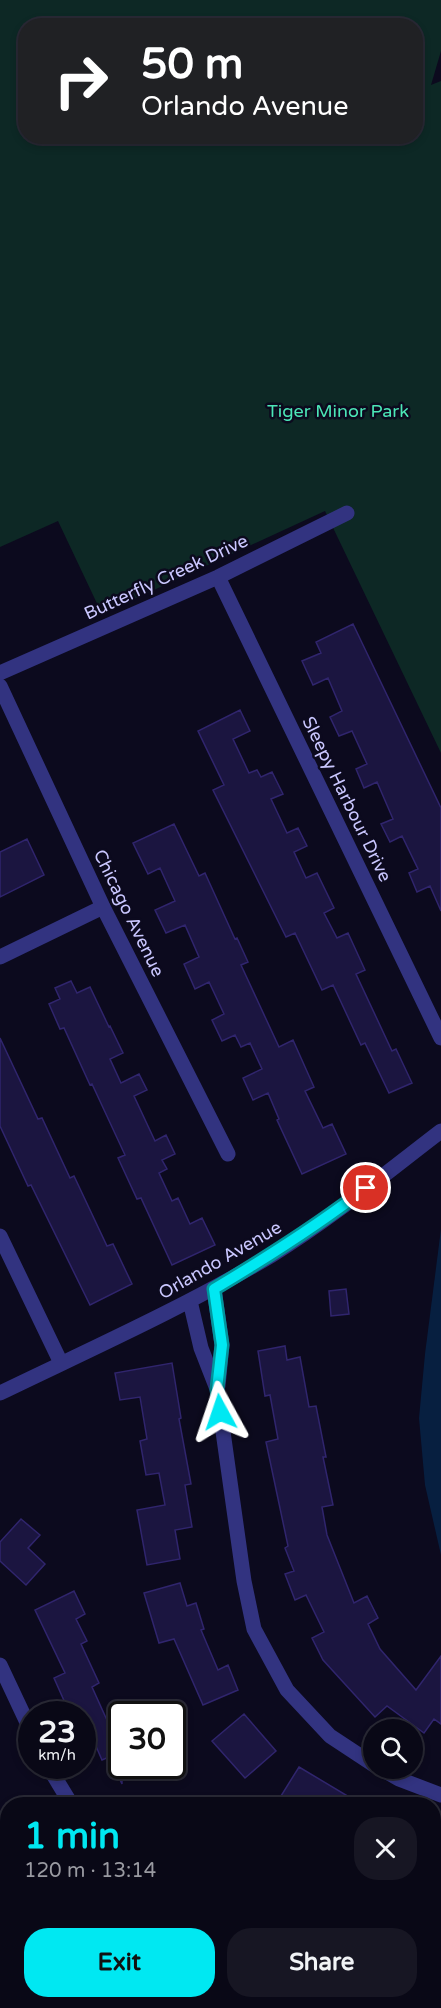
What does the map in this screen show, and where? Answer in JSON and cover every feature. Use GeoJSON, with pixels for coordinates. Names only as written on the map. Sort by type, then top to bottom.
{"type":"FeatureCollection","features":[{"type":"Feature","properties":{"kind":"street","name":"Butterfly Creek Drive"},"geometry":{"type":"LineString","coordinates":[[0,674],[218,577],[346,513]]}},
{"type":"Feature","properties":{"kind":"street","name":"Sleepy Harbour Drive"},"geometry":{"type":"LineString","coordinates":[[218,577],[441,1038]]}},
{"type":"Feature","properties":{"kind":"street","name":"Chicago Avenue"},"geometry":{"type":"LineString","coordinates":[[0,686],[103,907],[228,1154]]}},
{"type":"Feature","properties":{"kind":"street"},"geometry":{"type":"LineString","coordinates":[[0,957],[103,907]]}},
{"type":"Feature","properties":{"kind":"street","name":"Orlando Avenue"},"geometry":{"type":"LineString","coordinates":[[0,1393],[214,1289],[274,1254],[329,1217],[441,1131]]}},
{"type":"Feature","properties":{"kind":"street"},"geometry":{"type":"LineString","coordinates":[[0,1236],[62,1363]]}},
{"type":"Feature","properties":{"kind":"street"},"geometry":{"type":"LineString","coordinates":[[214,1289],[222,1345],[217,1389]]}},
{"type":"Feature","properties":{"kind":"street"},"geometry":{"type":"LineString","coordinates":[[190,1301],[201,1348],[217,1389],[244,1581],[254,1629],[287,1690],[330,1736],[363,1758]]}},
{"type":"Feature","properties":{"kind":"street"},"geometry":{"type":"LineString","coordinates":[[0,1665],[18,1703]]}},
{"type":"Feature","properties":{"kind":"street"},"geometry":{"type":"LineString","coordinates":[[56,1779],[67,1797]]}},
{"type":"Feature","properties":{"kind":"street"},"geometry":{"type":"LineString","coordinates":[[401,1779],[434,1797]]}},
{"type":"Feature","properties":{"kind":"green space","name":"Tiger Minor Park"},"geometry":{"type":"Polygon","coordinates":[[[0,0],[441,0],[441,51],[431,85],[441,81],[441,753],[325,511],[102,614],[58,521],[0,547],[0,0]]]}},
{"type":"Feature","properties":{"kind":"water"},"geometry":{"type":"Polygon","coordinates":[[[441,1229],[441,1555],[425,1485],[419,1418],[441,1229]]]}},
{"type":"Feature","properties":{"kind":"building"},"geometry":{"type":"Polygon","coordinates":[[[353,624],[441,808],[441,911],[430,886],[417,892],[409,873],[418,869],[402,836],[390,842],[381,824],[393,819],[377,782],[364,788],[356,769],[367,764],[352,731],[339,736],[330,717],[342,711],[328,678],[313,685],[302,661],[321,653],[316,642],[353,624]]]}},
{"type":"Feature","properties":{"kind":"building"},"geometry":{"type":"Polygon","coordinates":[[[240,710],[250,731],[233,739],[249,773],[257,770],[261,777],[272,772],[283,794],[271,799],[287,833],[298,828],[307,846],[294,852],[306,878],[317,873],[334,908],[324,913],[337,938],[348,933],[365,970],[356,974],[392,1051],[396,1049],[412,1083],[389,1093],[365,1043],[361,1045],[333,985],[322,990],[295,933],[286,937],[213,790],[224,785],[198,731],[240,710]]]}},
{"type":"Feature","properties":{"kind":"building"},"geometry":{"type":"Polygon","coordinates":[[[174,824],[199,876],[205,873],[235,939],[237,938],[248,962],[241,965],[279,1047],[293,1040],[314,1087],[305,1091],[323,1128],[332,1124],[346,1154],[302,1174],[277,1120],[279,1119],[268,1093],[253,1100],[243,1078],[262,1069],[250,1043],[241,1047],[235,1035],[222,1041],[212,1020],[224,1014],[209,982],[195,989],[184,964],[199,957],[185,925],[166,933],[155,910],[175,901],[160,868],[148,874],[133,843],[174,824]]]}},
{"type":"Feature","properties":{"kind":"building"},"geometry":{"type":"Polygon","coordinates":[[[27,839],[44,875],[0,897],[0,852],[27,839]]]}},
{"type":"Feature","properties":{"kind":"building"},"geometry":{"type":"Polygon","coordinates":[[[71,981],[77,993],[90,987],[110,1026],[123,1053],[110,1059],[121,1083],[139,1074],[147,1090],[134,1096],[155,1141],[166,1135],[175,1154],[162,1160],[167,1169],[159,1173],[172,1201],[178,1198],[190,1224],[202,1218],[215,1245],[172,1265],[141,1198],[137,1199],[118,1158],[125,1155],[92,1084],[90,1085],[64,1028],[60,1029],[49,1004],[60,999],[55,988],[71,981]]]}},
{"type":"Feature","properties":{"kind":"building"},"geometry":{"type":"Polygon","coordinates":[[[0,1038],[38,1119],[42,1118],[70,1178],[74,1176],[107,1246],[113,1244],[132,1284],[90,1305],[31,1185],[28,1186],[0,1126],[0,1038]]]}},
{"type":"Feature","properties":{"kind":"building"},"geometry":{"type":"Polygon","coordinates":[[[346,1289],[349,1314],[331,1316],[329,1291],[346,1289]]]}},
{"type":"Feature","properties":{"kind":"building"},"geometry":{"type":"Polygon","coordinates":[[[285,1346],[287,1360],[300,1357],[309,1407],[316,1406],[326,1457],[323,1457],[333,1505],[322,1507],[327,1535],[354,1603],[367,1596],[378,1618],[368,1624],[380,1649],[416,1690],[441,1656],[441,1724],[434,1719],[424,1733],[423,1719],[405,1719],[387,1706],[375,1717],[323,1660],[312,1638],[324,1632],[306,1595],[295,1600],[285,1574],[294,1571],[285,1548],[288,1546],[266,1442],[278,1439],[270,1395],[265,1396],[258,1351],[285,1346]]]}},
{"type":"Feature","properties":{"kind":"building"},"geometry":{"type":"Polygon","coordinates":[[[172,1363],[191,1484],[185,1485],[192,1527],[175,1530],[180,1559],[147,1565],[137,1510],[165,1505],[159,1473],[146,1475],[140,1441],[147,1439],[140,1397],[120,1400],[115,1373],[172,1363]]]}},
{"type":"Feature","properties":{"kind":"building"},"geometry":{"type":"Polygon","coordinates":[[[21,1519],[40,1535],[28,1548],[45,1564],[26,1585],[0,1561],[0,1542],[21,1519]]]}},
{"type":"Feature","properties":{"kind":"building"},"geometry":{"type":"Polygon","coordinates":[[[180,1583],[187,1606],[196,1603],[204,1629],[201,1630],[218,1670],[228,1665],[238,1690],[203,1705],[174,1639],[159,1643],[144,1593],[180,1583]]]}},
{"type":"Feature","properties":{"kind":"building"},"geometry":{"type":"Polygon","coordinates":[[[74,1591],[85,1614],[76,1619],[87,1641],[81,1644],[99,1683],[92,1687],[108,1722],[108,1757],[102,1760],[96,1746],[96,1701],[64,1701],[54,1678],[65,1673],[35,1610],[74,1591]]]}},
{"type":"Feature","properties":{"kind":"building"},"geometry":{"type":"Polygon","coordinates":[[[244,1714],[276,1751],[245,1778],[212,1741],[244,1714]]]}},
{"type":"Feature","properties":{"kind":"building"},"geometry":{"type":"Polygon","coordinates":[[[299,1767],[349,1797],[280,1797],[299,1767]]]}},
{"type":"Feature","properties":{"kind":"route"},"geometry":{"type":"LineString","coordinates":[[220,1412],[217,1389],[222,1345],[214,1289],[274,1254],[329,1217],[366,1188]]}}]}
